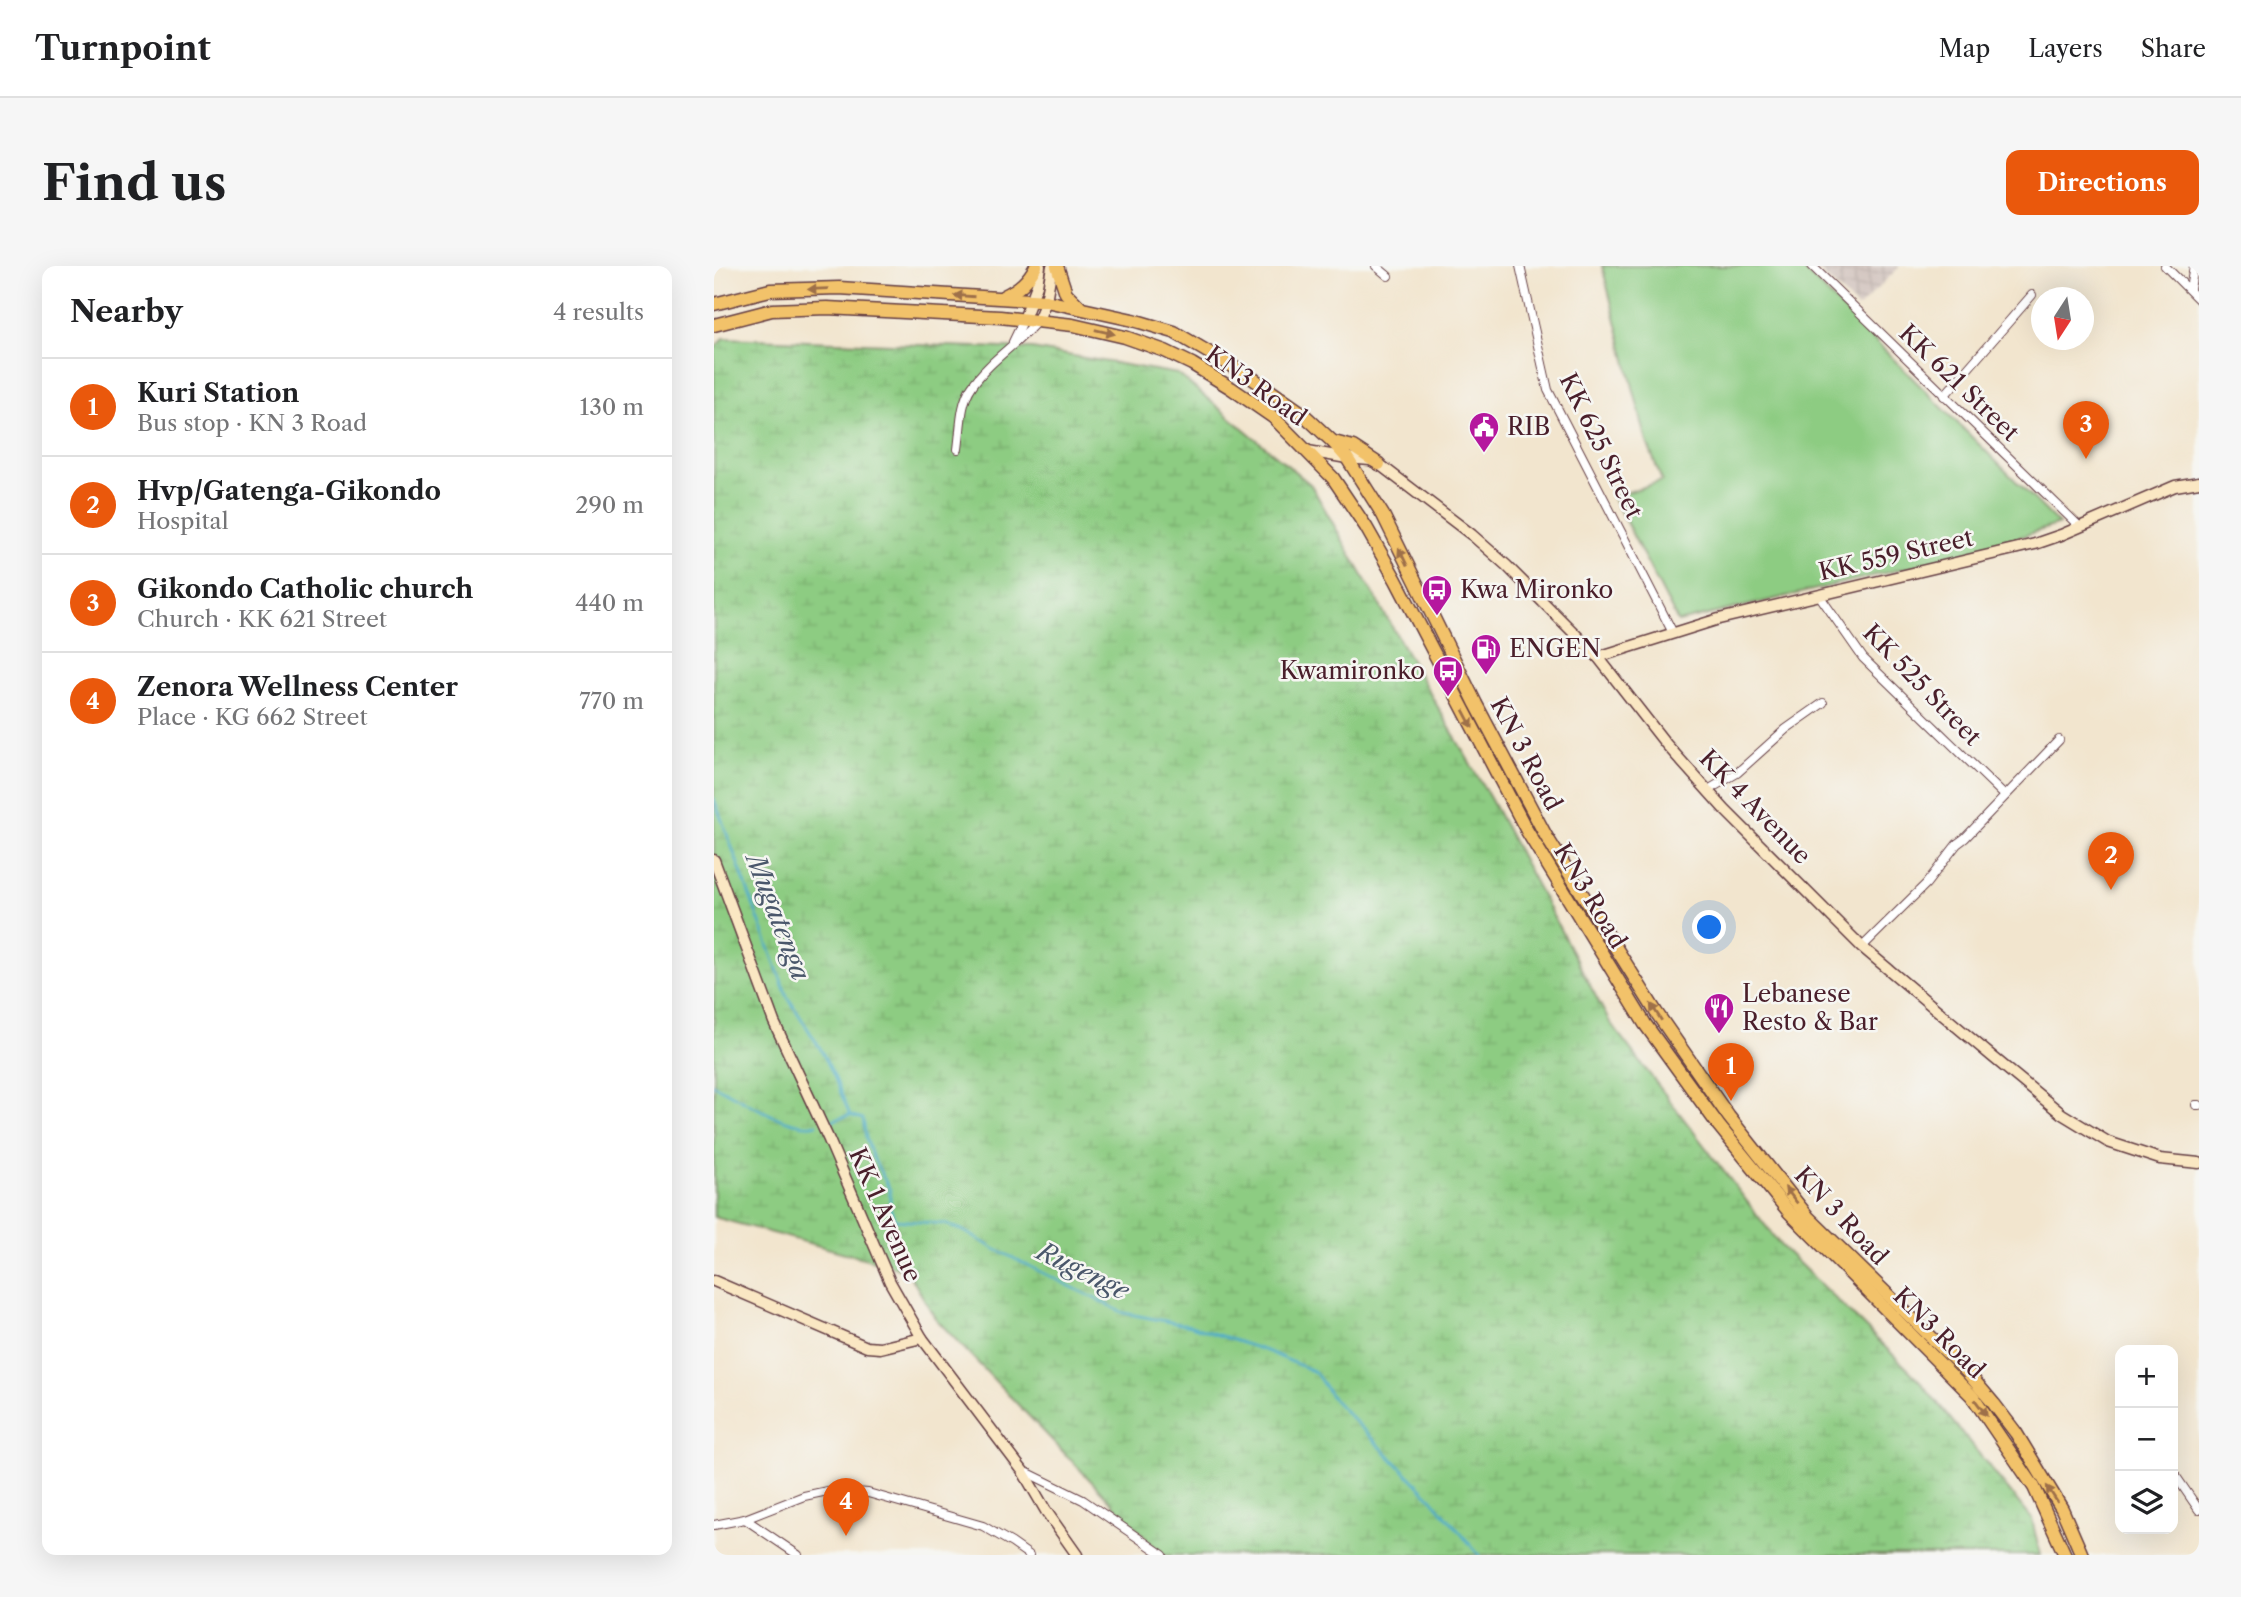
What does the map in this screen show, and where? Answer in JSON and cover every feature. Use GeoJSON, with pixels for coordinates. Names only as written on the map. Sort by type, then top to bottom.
{"type":"FeatureCollection","features":[{"type":"Feature","properties":{"kind":"highway"},"geometry":{"type":"LineString","coordinates":[[998,298],[1018,289],[1038,266]]}},
{"type":"Feature","properties":{"kind":"highway"},"geometry":{"type":"LineString","coordinates":[[1058,266],[1066,293],[1080,307]]}},
{"type":"Feature","properties":{"kind":"highway","name":"KN 3 Road"},"geometry":{"type":"LineString","coordinates":[[714,304],[770,290],[839,288],[1032,298],[1133,320],[1183,337],[1252,378],[1303,413],[1347,458],[1383,515],[1476,704],[1545,836],[1724,1121],[1808,1217],[1967,1372],[1994,1404],[2016,1433],[2062,1509],[2082,1555]]}},
{"type":"Feature","properties":{"kind":"highway","name":"KN3 Road"},"geometry":{"type":"LineString","coordinates":[[714,324],[772,310],[827,308],[1024,319],[1073,325],[1125,337],[1165,351],[1192,364],[1273,417],[1333,478],[1366,527],[1527,831],[1645,1024],[1724,1121],[1789,1212],[1972,1396],[2034,1487],[2065,1555]]}},
{"type":"Feature","properties":{"kind":"highway"},"geometry":{"type":"LineString","coordinates":[[1333,442],[1353,447],[1375,462]]}},
{"type":"Feature","properties":{"kind":"highway"},"geometry":{"type":"LineString","coordinates":[[1361,479],[1365,465],[1375,462]]}},
{"type":"Feature","properties":{"kind":"main road"},"geometry":{"type":"LineString","coordinates":[[1024,319],[1032,298],[1038,266]]}},
{"type":"Feature","properties":{"kind":"main road"},"geometry":{"type":"LineString","coordinates":[[1038,320],[1046,301],[1052,266]]}},
{"type":"Feature","properties":{"kind":"main road"},"geometry":{"type":"LineString","coordinates":[[1308,451],[1375,462]]}},
{"type":"Feature","properties":{"kind":"main road","name":"KK 4 Avenue"},"geometry":{"type":"LineString","coordinates":[[1375,462],[1472,535],[1506,565],[1598,657],[1666,744],[1725,810],[1863,947],[1994,1059],[2062,1114],[2108,1142],[2160,1159],[2199,1164]]}},
{"type":"Feature","properties":{"kind":"main road","name":"KK 559 Street"},"geometry":{"type":"LineString","coordinates":[[1598,657],[1673,633],[1819,595],[2035,544],[2175,486],[2199,482]]}},
{"type":"Feature","properties":{"kind":"main road","name":"KK 1 Avenue"},"geometry":{"type":"LineString","coordinates":[[714,859],[774,1022],[834,1151],[890,1282],[922,1338],[1022,1470],[1046,1511],[1077,1555]]}},
{"type":"Feature","properties":{"kind":"main road"},"geometry":{"type":"LineString","coordinates":[[714,1281],[867,1347],[880,1348],[922,1338]]}},
{"type":"Feature","properties":{"kind":"street"},"geometry":{"type":"LineString","coordinates":[[1376,266],[1388,276]]}},
{"type":"Feature","properties":{"kind":"street","name":"KK 625 Street"},"geometry":{"type":"LineString","coordinates":[[1520,266],[1548,390],[1673,633]]}},
{"type":"Feature","properties":{"kind":"street","name":"KK 621 Street"},"geometry":{"type":"LineString","coordinates":[[1812,266],[2080,527]]}},
{"type":"Feature","properties":{"kind":"street"},"geometry":{"type":"LineString","coordinates":[[2165,266],[2199,300]]}},
{"type":"Feature","properties":{"kind":"street"},"geometry":{"type":"LineString","coordinates":[[2190,289],[2194,266]]}},
{"type":"Feature","properties":{"kind":"street"},"geometry":{"type":"LineString","coordinates":[[1944,396],[2031,296]]}},
{"type":"Feature","properties":{"kind":"street"},"geometry":{"type":"LineString","coordinates":[[1012,345],[1024,319]]}},
{"type":"Feature","properties":{"kind":"street"},"geometry":{"type":"LineString","coordinates":[[958,449],[962,411],[971,387],[1038,320]]}},
{"type":"Feature","properties":{"kind":"street","name":"KK 525 Street"},"geometry":{"type":"LineString","coordinates":[[1819,595],[1863,658],[2005,796]]}},
{"type":"Feature","properties":{"kind":"street"},"geometry":{"type":"LineString","coordinates":[[1708,790],[1737,773],[1786,729],[1823,703]]}},
{"type":"Feature","properties":{"kind":"street"},"geometry":{"type":"LineString","coordinates":[[1863,947],[1926,884],[1957,844],[2059,740]]}},
{"type":"Feature","properties":{"kind":"street"},"geometry":{"type":"LineString","coordinates":[[1022,1470],[1083,1500],[1163,1555]]}},
{"type":"Feature","properties":{"kind":"street"},"geometry":{"type":"LineString","coordinates":[[2178,1479],[2199,1510]]}},
{"type":"Feature","properties":{"kind":"street"},"geometry":{"type":"LineString","coordinates":[[714,1525],[745,1519],[804,1496],[832,1490],[868,1493],[983,1526],[1029,1555]]}},
{"type":"Feature","properties":{"kind":"street"},"geometry":{"type":"LineString","coordinates":[[745,1519],[798,1555]]}},
{"type":"Feature","properties":{"kind":"shaded area"},"geometry":{"type":"Polygon","coordinates":[[[1814,266],[1900,266],[1858,308],[1814,266]]]}},
{"type":"Feature","properties":{"kind":"green space"},"geometry":{"type":"Polygon","coordinates":[[[1602,266],[1800,266],[2059,524],[1978,551],[1678,622],[1613,497],[1662,481],[1647,442],[1602,266]]]}},
{"type":"Feature","properties":{"kind":"green space"},"geometry":{"type":"Polygon","coordinates":[[[724,338],[1032,349],[1178,374],[1311,485],[1491,800],[1609,1021],[1781,1246],[1918,1379],[2032,1519],[2040,1555],[1162,1555],[935,1318],[907,1270],[714,1217],[714,348],[724,338]]]}},
{"type":"Feature","properties":{"kind":"waterway","name":"Mugatenga"},"geometry":{"type":"LineString","coordinates":[[714,799],[787,996],[820,1048],[850,1115]]}},
{"type":"Feature","properties":{"kind":"waterway","name":"Rugenge"},"geometry":{"type":"LineString","coordinates":[[714,1085],[779,1118],[793,1123],[817,1124]]}},
{"type":"Feature","properties":{"kind":"waterway","name":"Rugenge"},"geometry":{"type":"LineString","coordinates":[[824,1123],[850,1115],[863,1119],[872,1156],[890,1190],[890,1208],[895,1220],[945,1224],[962,1230],[1124,1313],[1191,1326],[1269,1352],[1315,1372],[1333,1399],[1432,1499],[1479,1555]]}},
{"type":"Feature","properties":{"kind":"place","name":"RIB"},"geometry":{"type":"Point","coordinates":[1484,454]}},
{"type":"Feature","properties":{"kind":"place","name":"Gikondo Catholic church"},"geometry":{"type":"Point","coordinates":[2086,459]}},
{"type":"Feature","properties":{"kind":"place","name":"Kwa Mironko"},"geometry":{"type":"Point","coordinates":[1437,617]}},
{"type":"Feature","properties":{"kind":"place","name":"ENGEN"},"geometry":{"type":"Point","coordinates":[1486,676]}},
{"type":"Feature","properties":{"kind":"place","name":"Kwamironko"},"geometry":{"type":"Point","coordinates":[1448,698]}},
{"type":"Feature","properties":{"kind":"place","name":"Hvp/Gatenga-Gikondo"},"geometry":{"type":"Point","coordinates":[2111,890]}},
{"type":"Feature","properties":{"kind":"place","name":"Lebanese Resto & Bar"},"geometry":{"type":"Point","coordinates":[1719,1035]}},
{"type":"Feature","properties":{"kind":"place","name":"Kuri Station"},"geometry":{"type":"Point","coordinates":[1731,1101]}},
{"type":"Feature","properties":{"kind":"place","name":"Zenora Wellness Center"},"geometry":{"type":"Point","coordinates":[846,1536]}}]}
